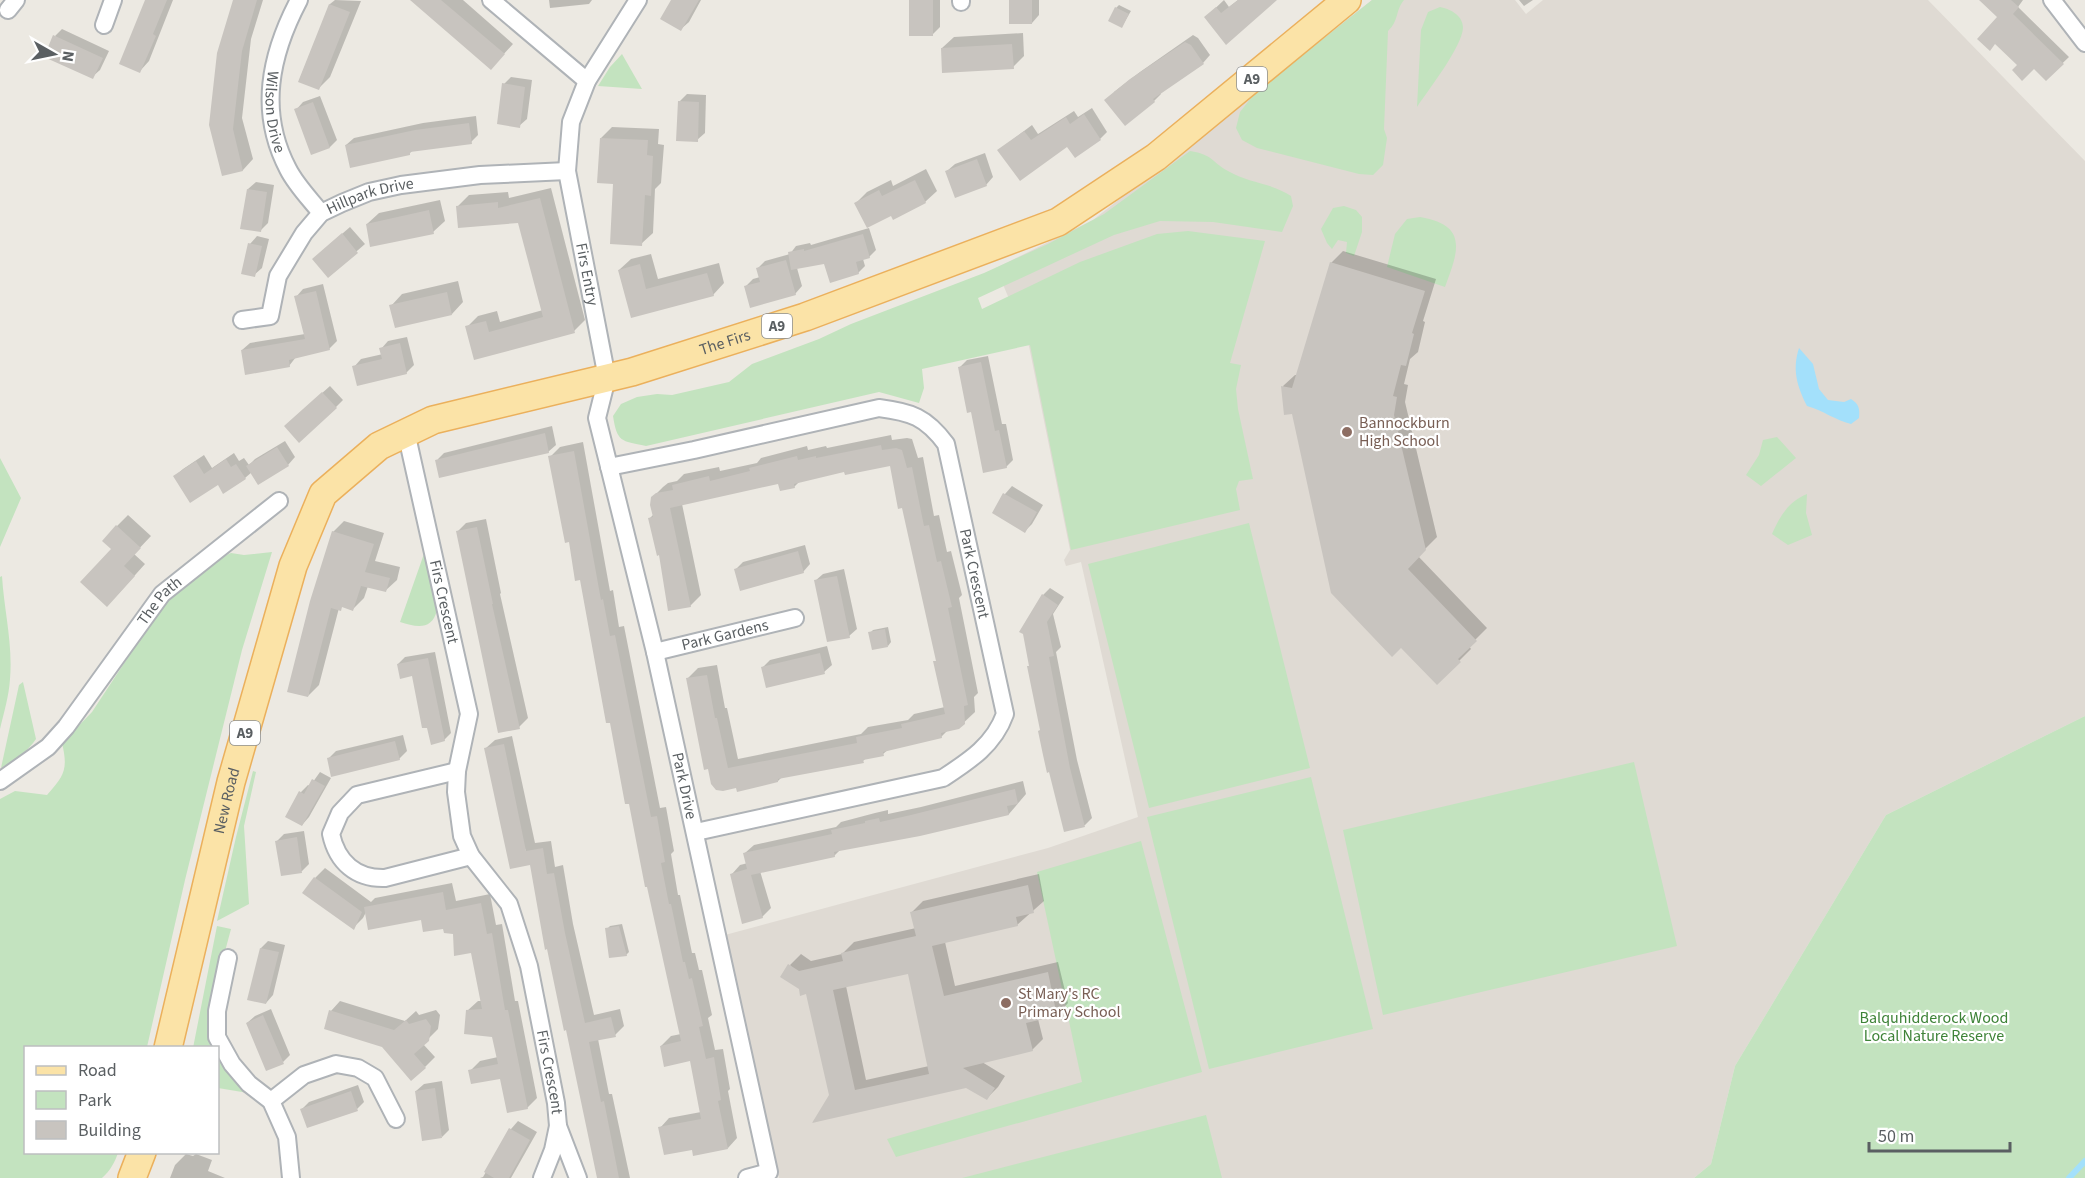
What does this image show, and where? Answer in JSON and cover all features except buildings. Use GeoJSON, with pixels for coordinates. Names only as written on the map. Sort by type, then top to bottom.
{"type":"FeatureCollection","features":[{"type":"Feature","properties":{"kind":"main road","name":"The Firs"},"geometry":{"type":"LineString","coordinates":[[378,447],[435,419],[607,378],[805,317],[1058,222],[1156,157],[1347,0]]}},
{"type":"Feature","properties":{"kind":"main road","name":"New Road"},"geometry":{"type":"LineString","coordinates":[[168,1046],[231,782],[293,566],[323,495],[378,447]]}},
{"type":"Feature","properties":{"kind":"main road"},"geometry":{"type":"LineString","coordinates":[[132,1178],[141,1154]]}},
{"type":"Feature","properties":{"kind":"street"},"geometry":{"type":"LineString","coordinates":[[104,25],[113,0]]}},
{"type":"Feature","properties":{"kind":"street","name":"Wilson Drive"},"geometry":{"type":"LineString","coordinates":[[298,0],[274,60],[269,95],[273,133],[288,170],[321,213]]}},
{"type":"Feature","properties":{"kind":"street"},"geometry":{"type":"LineString","coordinates":[[491,0],[587,81]]}},
{"type":"Feature","properties":{"kind":"street","name":"Firs Entry"},"geometry":{"type":"LineString","coordinates":[[607,378],[567,171],[571,122],[587,81],[639,0]]}},
{"type":"Feature","properties":{"kind":"street"},"geometry":{"type":"LineString","coordinates":[[2052,0],[2085,43]]}},
{"type":"Feature","properties":{"kind":"street","name":"Hillpark Drive"},"geometry":{"type":"LineString","coordinates":[[242,320],[270,316],[278,276],[304,232],[321,213],[369,192],[401,185],[480,175],[567,171]]}},
{"type":"Feature","properties":{"kind":"street","name":"Park Drive"},"geometry":{"type":"LineString","coordinates":[[607,378],[597,418],[655,652],[769,1172],[747,1178]]}},
{"type":"Feature","properties":{"kind":"street","name":"Park Crescent"},"geometry":{"type":"LineString","coordinates":[[609,467],[879,408],[921,418],[934,428],[946,444],[1005,714],[1002,722],[978,755],[943,778],[696,832]]}},
{"type":"Feature","properties":{"kind":"street","name":"Firs Crescent"},"geometry":{"type":"LineString","coordinates":[[406,432],[469,714],[457,771],[457,810],[462,836],[471,856],[509,904],[529,966],[556,1103],[558,1126],[578,1178]]}},
{"type":"Feature","properties":{"kind":"street","name":"The Path"},"geometry":{"type":"LineString","coordinates":[[0,782],[48,747],[66,727],[162,594],[279,501]]}},
{"type":"Feature","properties":{"kind":"street","name":"Park Gardens"},"geometry":{"type":"LineString","coordinates":[[655,652],[795,618]]}},
{"type":"Feature","properties":{"kind":"street"},"geometry":{"type":"LineString","coordinates":[[457,771],[357,795],[340,813],[331,834],[338,856],[359,874],[372,878],[385,878],[471,856]]}},
{"type":"Feature","properties":{"kind":"street"},"geometry":{"type":"LineString","coordinates":[[228,958],[217,1011],[217,1037],[232,1064],[249,1084],[271,1101],[287,1137],[291,1178]]}},
{"type":"Feature","properties":{"kind":"street"},"geometry":{"type":"LineString","coordinates":[[271,1101],[304,1075],[336,1064],[358,1068],[375,1078],[396,1119]]}},
{"type":"Feature","properties":{"kind":"street","name":"Firs Crescent"},"geometry":{"type":"LineString","coordinates":[[542,1178],[553,1150],[558,1126]]}},
{"type":"Feature","properties":{"kind":"shaded area"},"geometry":{"type":"Polygon","coordinates":[[[1372,0],[1515,0],[1526,14],[1543,0],[1928,0],[2085,161],[2085,716],[1886,815],[1735,1066],[1711,1164],[1694,1178],[779,1178],[725,935],[1048,848],[1138,817],[1081,562],[1066,566],[1064,560],[1070,550],[1029,346],[996,268],[1093,220],[1372,0]]]}},
{"type":"Feature","properties":{"kind":"green space"},"geometry":{"type":"Polygon","coordinates":[[[1372,0],[1404,0],[1388,31],[1384,129],[1387,138],[1383,165],[1373,175],[1359,174],[1257,148],[1242,140],[1236,128],[1240,112],[1255,93],[1372,0]]]}},
{"type":"Feature","properties":{"kind":"green space"},"geometry":{"type":"Polygon","coordinates":[[[1440,7],[1458,16],[1463,28],[1451,57],[1417,107],[1421,30],[1428,12],[1440,7]]]}},
{"type":"Feature","properties":{"kind":"green space"},"geometry":{"type":"Polygon","coordinates":[[[622,54],[642,89],[598,86],[622,54]]]}},
{"type":"Feature","properties":{"kind":"green space"},"geometry":{"type":"Polygon","coordinates":[[[1190,151],[1208,156],[1236,175],[1276,188],[1291,196],[1293,206],[1282,232],[1213,222],[1160,221],[1114,235],[978,298],[982,309],[1080,262],[1157,234],[1188,231],[1265,241],[1230,363],[1241,365],[1236,389],[1238,409],[1253,479],[1239,481],[1236,489],[1240,510],[1071,550],[1030,345],[922,369],[924,388],[919,403],[879,392],[646,446],[622,439],[616,431],[613,416],[621,404],[637,397],[657,394],[672,395],[729,382],[752,364],[984,273],[1048,244],[1104,214],[1190,151]]]}},
{"type":"Feature","properties":{"kind":"green space"},"geometry":{"type":"Polygon","coordinates":[[[1344,206],[1356,210],[1362,217],[1362,232],[1354,256],[1346,253],[1347,242],[1338,240],[1332,249],[1321,229],[1333,208],[1344,206]]]}},
{"type":"Feature","properties":{"kind":"green space"},"geometry":{"type":"Polygon","coordinates":[[[1420,217],[1436,221],[1453,233],[1456,252],[1445,287],[1387,267],[1395,234],[1407,219],[1420,217]]]}},
{"type":"Feature","properties":{"kind":"green space"},"geometry":{"type":"Polygon","coordinates":[[[1777,437],[1796,458],[1761,486],[1746,475],[1759,455],[1763,440],[1777,437]]]}},
{"type":"Feature","properties":{"kind":"green space"},"geometry":{"type":"Polygon","coordinates":[[[0,458],[21,498],[0,547],[0,458]]]}},
{"type":"Feature","properties":{"kind":"green space"},"geometry":{"type":"Polygon","coordinates":[[[1807,494],[1806,513],[1812,535],[1788,545],[1772,534],[1785,510],[1807,494]]]}},
{"type":"Feature","properties":{"kind":"green space"},"geometry":{"type":"Polygon","coordinates":[[[1249,523],[1310,768],[1149,808],[1088,564],[1249,523]]]}},
{"type":"Feature","properties":{"kind":"green space"},"geometry":{"type":"Polygon","coordinates":[[[425,551],[437,610],[431,621],[423,626],[417,626],[400,622],[425,551]]]}},
{"type":"Feature","properties":{"kind":"green space"},"geometry":{"type":"Polygon","coordinates":[[[272,552],[242,650],[185,880],[147,1046],[24,1046],[24,1154],[118,1154],[110,1169],[102,1178],[0,1178],[0,799],[15,791],[47,795],[64,771],[65,759],[62,743],[92,712],[171,592],[216,560],[231,553],[244,555],[272,552]]]}},
{"type":"Feature","properties":{"kind":"green space"},"geometry":{"type":"Polygon","coordinates":[[[2,576],[11,666],[9,692],[0,729],[0,577],[2,576]]]}},
{"type":"Feature","properties":{"kind":"green space"},"geometry":{"type":"Polygon","coordinates":[[[23,682],[36,739],[29,748],[1,768],[19,685],[23,682]]]}},
{"type":"Feature","properties":{"kind":"green space","name":"Balquhidderock Wood Local Nature Reserve"},"geometry":{"type":"Polygon","coordinates":[[[2085,716],[2085,1178],[1694,1178],[1711,1164],[1735,1066],[1886,815],[2085,716]]]}},
{"type":"Feature","properties":{"kind":"green space"},"geometry":{"type":"Polygon","coordinates":[[[1634,762],[1677,946],[1383,1015],[1343,830],[1634,762]]]}},
{"type":"Feature","properties":{"kind":"green space"},"geometry":{"type":"Polygon","coordinates":[[[253,771],[256,772],[244,826],[249,904],[217,921],[236,837],[253,771]]]}},
{"type":"Feature","properties":{"kind":"green space"},"geometry":{"type":"Polygon","coordinates":[[[1311,777],[1373,1029],[1209,1069],[1147,817],[1311,777]]]}},
{"type":"Feature","properties":{"kind":"green space"},"geometry":{"type":"Polygon","coordinates":[[[1141,841],[1202,1072],[896,1157],[887,1139],[1082,1082],[1037,872],[1141,841]]]}},
{"type":"Feature","properties":{"kind":"green space"},"geometry":{"type":"Polygon","coordinates":[[[217,926],[231,929],[217,981],[214,1046],[193,1046],[217,926]]]}},
{"type":"Feature","properties":{"kind":"green space"},"geometry":{"type":"Polygon","coordinates":[[[219,1055],[254,1094],[219,1088],[219,1055]]]}},
{"type":"Feature","properties":{"kind":"green space"},"geometry":{"type":"Polygon","coordinates":[[[1206,1115],[1222,1178],[962,1178],[1206,1115]]]}},
{"type":"Feature","properties":{"kind":"water"},"geometry":{"type":"Polygon","coordinates":[[[1799,348],[1813,364],[1819,389],[1828,400],[1844,402],[1851,399],[1858,407],[1859,418],[1851,424],[1807,406],[1797,378],[1796,364],[1799,348]]]}},
{"type":"Feature","properties":{"kind":"waterway"},"geometry":{"type":"LineString","coordinates":[[2069,1178],[2085,1161]]}},
{"type":"Feature","properties":{"kind":"place","name":"Bannockburn High School"},"geometry":{"type":"Point","coordinates":[1347,432]}},
{"type":"Feature","properties":{"kind":"place","name":"St Mary's RC Primary School"},"geometry":{"type":"Point","coordinates":[1006,1003]}}]}
